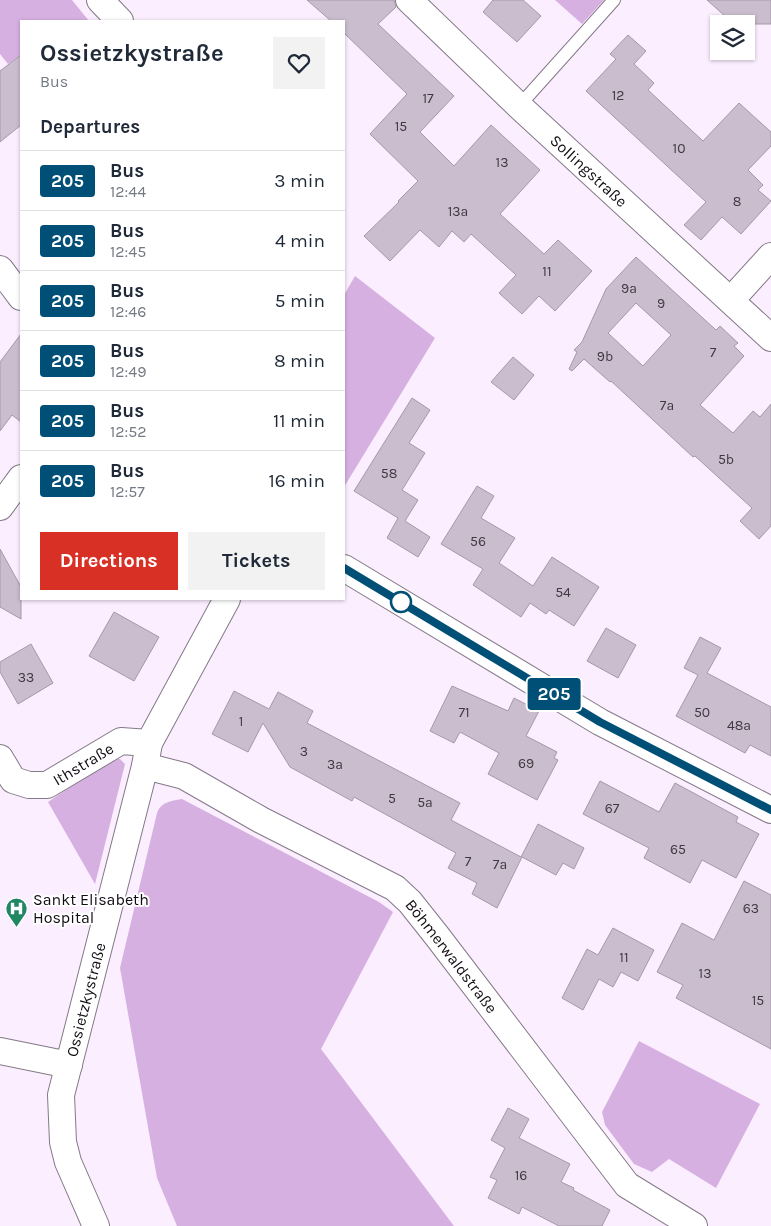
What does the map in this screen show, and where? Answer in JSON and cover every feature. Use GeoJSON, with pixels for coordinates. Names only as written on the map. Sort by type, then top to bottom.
{"type":"FeatureCollection","features":[{"type":"Feature","properties":{"kind":"street"},"geometry":{"type":"LineString","coordinates":[[100,0],[119,20]]}},
{"type":"Feature","properties":{"kind":"street","name":"Sollingstraße"},"geometry":{"type":"LineString","coordinates":[[409,0],[519,106],[771,338]]}},
{"type":"Feature","properties":{"kind":"street"},"geometry":{"type":"LineString","coordinates":[[731,300],[771,256]]}},
{"type":"Feature","properties":{"kind":"street"},"geometry":{"type":"LineString","coordinates":[[0,269],[20,296]]}},
{"type":"Feature","properties":{"kind":"street"},"geometry":{"type":"LineString","coordinates":[[0,507],[20,479]]}},
{"type":"Feature","properties":{"kind":"street"},"geometry":{"type":"LineString","coordinates":[[345,569],[600,722],[771,810]]}},
{"type":"Feature","properties":{"kind":"street","name":"Ossietzkystraße"},"geometry":{"type":"LineString","coordinates":[[96,1226],[68,1162],[63,1142],[61,1095],[147,755],[225,600]]}},
{"type":"Feature","properties":{"kind":"street","name":"Ithstraße"},"geometry":{"type":"LineString","coordinates":[[0,758],[13,780],[29,785],[47,785],[121,741],[147,755]]}},
{"type":"Feature","properties":{"kind":"street","name":"Böhmerwaldstraße"},"geometry":{"type":"LineString","coordinates":[[147,755],[261,820],[395,888],[410,902],[627,1184],[694,1226]]}},
{"type":"Feature","properties":{"kind":"street","name":"Ossietzkystraße"},"geometry":{"type":"LineString","coordinates":[[0,1051],[69,1065]]}},
{"type":"Feature","properties":{"kind":"lane"},"geometry":{"type":"LineString","coordinates":[[519,106],[614,0]]}},
{"type":"Feature","properties":{"kind":"shaded area"},"geometry":{"type":"Polygon","coordinates":[[[0,0],[72,0],[88,20],[20,20],[20,56],[8,64],[0,54],[0,0]]]}},
{"type":"Feature","properties":{"kind":"shaded area"},"geometry":{"type":"Polygon","coordinates":[[[555,0],[604,0],[582,24],[555,0]]]}},
{"type":"Feature","properties":{"kind":"shaded area"},"geometry":{"type":"Polygon","coordinates":[[[355,276],[435,338],[345,485],[345,293],[355,276]]]}},
{"type":"Feature","properties":{"kind":"shaded area"},"geometry":{"type":"Polygon","coordinates":[[[112,759],[120,759],[125,764],[95,884],[48,802],[112,759]]]}},
{"type":"Feature","properties":{"kind":"shaded area"},"geometry":{"type":"Polygon","coordinates":[[[182,799],[379,902],[393,912],[321,1049],[454,1226],[177,1226],[157,1178],[120,968],[157,813],[164,804],[182,799]]]}},
{"type":"Feature","properties":{"kind":"shaded area"},"geometry":{"type":"Polygon","coordinates":[[[639,1041],[760,1104],[716,1188],[669,1159],[652,1172],[634,1164],[605,1125],[602,1112],[639,1041]]]}},
{"type":"Feature","properties":{"kind":"building"},"geometry":{"type":"Polygon","coordinates":[[[307,0],[394,0],[396,7],[378,24],[454,96],[420,132],[454,166],[491,125],[540,170],[500,214],[544,254],[558,240],[592,271],[555,311],[539,296],[522,314],[499,293],[516,275],[471,234],[464,242],[452,231],[439,247],[420,230],[390,261],[364,236],[418,181],[370,134],[407,94],[345,34],[345,20],[330,20],[307,0]]]}},
{"type":"Feature","properties":{"kind":"building"},"geometry":{"type":"Polygon","coordinates":[[[493,0],[523,0],[541,16],[517,42],[483,12],[493,0]]]}},
{"type":"Feature","properties":{"kind":"building"},"geometry":{"type":"Polygon","coordinates":[[[707,0],[771,0],[771,24],[755,24],[755,15],[724,15],[707,0]]]}},
{"type":"Feature","properties":{"kind":"building"},"geometry":{"type":"Polygon","coordinates":[[[628,35],[646,51],[634,64],[654,83],[648,90],[703,141],[739,103],[771,132],[771,146],[748,170],[763,185],[758,190],[771,201],[741,234],[722,217],[701,240],[684,225],[706,202],[586,91],[616,59],[610,54],[628,35]]]}},
{"type":"Feature","properties":{"kind":"building"},"geometry":{"type":"Polygon","coordinates":[[[20,56],[20,126],[0,142],[0,71],[20,56]]]}},
{"type":"Feature","properties":{"kind":"building"},"geometry":{"type":"Polygon","coordinates":[[[636,257],[716,330],[720,326],[738,343],[734,346],[744,356],[700,405],[733,433],[753,411],[760,417],[771,404],[771,526],[759,539],[740,521],[752,508],[695,456],[693,457],[611,381],[584,359],[572,371],[569,369],[577,352],[574,350],[582,342],[606,289],[636,257]],[[636,303],[608,333],[643,366],[671,335],[636,303]]]}},
{"type":"Feature","properties":{"kind":"building"},"geometry":{"type":"Polygon","coordinates":[[[20,335],[20,421],[12,415],[0,431],[0,362],[20,335]]]}},
{"type":"Feature","properties":{"kind":"building"},"geometry":{"type":"Polygon","coordinates":[[[513,357],[534,375],[514,400],[491,382],[513,357]]]}},
{"type":"Feature","properties":{"kind":"building"},"geometry":{"type":"Polygon","coordinates":[[[412,398],[430,410],[409,443],[425,453],[402,490],[418,500],[405,521],[430,537],[418,557],[387,538],[398,518],[354,491],[412,398]]]}},
{"type":"Feature","properties":{"kind":"building"},"geometry":{"type":"Polygon","coordinates":[[[477,486],[494,496],[481,518],[515,538],[499,563],[533,586],[552,557],[599,587],[574,626],[549,610],[546,614],[530,603],[521,617],[473,585],[483,569],[441,544],[477,486]]]}},
{"type":"Feature","properties":{"kind":"building"},"geometry":{"type":"Polygon","coordinates":[[[0,549],[20,585],[21,619],[0,607],[0,549]]]}},
{"type":"Feature","properties":{"kind":"building"},"geometry":{"type":"Polygon","coordinates":[[[114,612],[159,637],[134,681],[89,656],[114,612]]]}},
{"type":"Feature","properties":{"kind":"building"},"geometry":{"type":"Polygon","coordinates":[[[606,628],[636,645],[618,678],[587,661],[606,628]]]}},
{"type":"Feature","properties":{"kind":"building"},"geometry":{"type":"Polygon","coordinates":[[[700,637],[721,648],[707,673],[771,707],[771,756],[750,745],[745,753],[676,716],[698,675],[684,668],[700,637]]]}},
{"type":"Feature","properties":{"kind":"building"},"geometry":{"type":"Polygon","coordinates":[[[31,644],[53,683],[18,704],[0,672],[0,662],[31,644]]]}},
{"type":"Feature","properties":{"kind":"building"},"geometry":{"type":"Polygon","coordinates":[[[452,686],[508,711],[514,698],[539,711],[526,736],[557,752],[554,758],[558,760],[537,800],[488,774],[499,753],[460,732],[454,743],[430,731],[452,686]]]}},
{"type":"Feature","properties":{"kind":"building"},"geometry":{"type":"Polygon","coordinates":[[[234,691],[269,709],[278,692],[313,711],[307,723],[460,803],[451,820],[521,857],[538,824],[584,848],[574,869],[563,863],[556,875],[522,857],[497,908],[472,894],[477,883],[448,868],[456,853],[354,797],[352,801],[290,767],[263,723],[248,752],[212,734],[234,691]]]}},
{"type":"Feature","properties":{"kind":"building"},"geometry":{"type":"Polygon","coordinates":[[[600,781],[659,812],[675,783],[738,817],[736,822],[759,834],[736,878],[702,860],[690,883],[644,858],[649,848],[583,814],[600,781]]]}},
{"type":"Feature","properties":{"kind":"building"},"geometry":{"type":"Polygon","coordinates":[[[744,881],[771,895],[771,1049],[676,998],[683,985],[657,972],[682,923],[714,940],[744,881]]]}},
{"type":"Feature","properties":{"kind":"building"},"geometry":{"type":"Polygon","coordinates":[[[613,928],[654,950],[638,981],[621,972],[613,987],[599,979],[583,1010],[562,998],[587,949],[598,955],[613,928]]]}},
{"type":"Feature","properties":{"kind":"building"},"geometry":{"type":"Polygon","coordinates":[[[508,1108],[529,1119],[519,1138],[570,1164],[561,1182],[610,1210],[602,1226],[559,1226],[522,1207],[519,1214],[488,1198],[497,1180],[490,1177],[505,1148],[491,1140],[508,1108]]]}},
{"type":"Feature","properties":{"kind":"bus line","name":"205"},"geometry":{"type":"LineString","coordinates":[[345,569],[600,722],[771,810]]}},
{"type":"Feature","properties":{"kind":"place","name":"Sankt Elisabeth Hospital"},"geometry":{"type":"Point","coordinates":[17,927]}}]}
